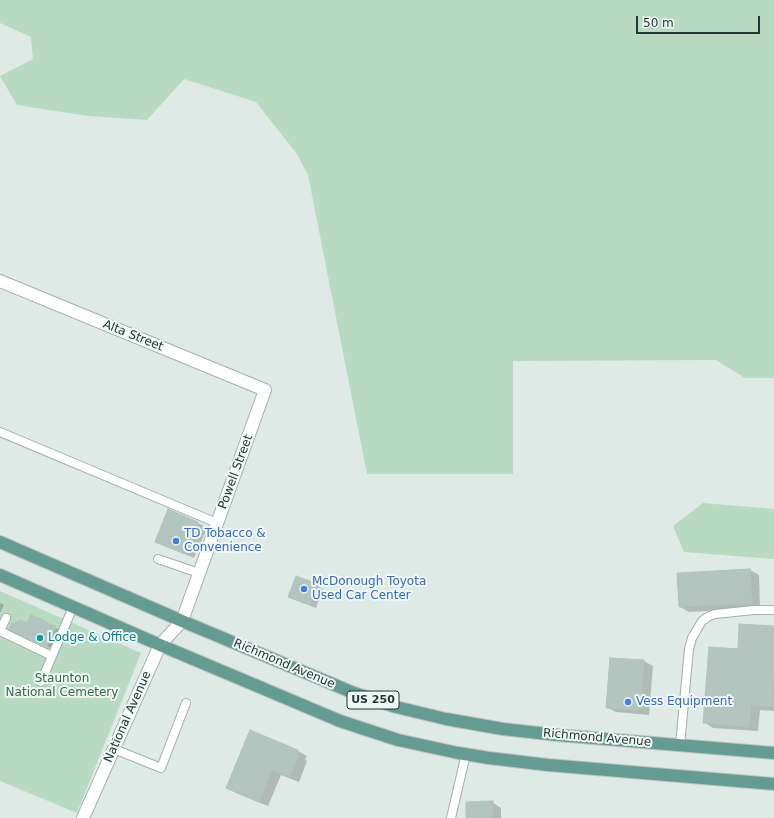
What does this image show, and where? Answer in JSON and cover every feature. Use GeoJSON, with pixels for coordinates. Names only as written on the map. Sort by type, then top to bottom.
{"type":"FeatureCollection","features":[{"type":"Feature","properties":{"kind":"main road","name":"Richmond Avenue"},"geometry":{"type":"LineString","coordinates":[[0,542],[182,621],[354,693],[396,707],[446,719],[503,729],[774,753]]}},
{"type":"Feature","properties":{"kind":"main road","name":"US 250"},"geometry":{"type":"LineString","coordinates":[[0,576],[340,721],[398,740],[489,758],[548,765],[774,784]]}},
{"type":"Feature","properties":{"kind":"street","name":"Alta Street"},"geometry":{"type":"LineString","coordinates":[[0,281],[265,390]]}},
{"type":"Feature","properties":{"kind":"street","name":"Powell Street"},"geometry":{"type":"LineString","coordinates":[[182,621],[265,390]]}},
{"type":"Feature","properties":{"kind":"street","name":"National Avenue"},"geometry":{"type":"LineString","coordinates":[[83,818],[160,645],[182,621]]}},
{"type":"Feature","properties":{"kind":"lane"},"geometry":{"type":"LineString","coordinates":[[0,432],[217,523]]}},
{"type":"Feature","properties":{"kind":"lane"},"geometry":{"type":"LineString","coordinates":[[158,559],[199,573]]}},
{"type":"Feature","properties":{"kind":"lane"},"geometry":{"type":"LineString","coordinates":[[41,682],[73,607]]}},
{"type":"Feature","properties":{"kind":"lane"},"geometry":{"type":"LineString","coordinates":[[680,745],[689,649],[692,638],[702,621],[715,614],[754,610],[774,610]]}},
{"type":"Feature","properties":{"kind":"lane"},"geometry":{"type":"LineString","coordinates":[[6,618],[0,631],[52,656]]}},
{"type":"Feature","properties":{"kind":"lane"},"geometry":{"type":"LineString","coordinates":[[114,749],[161,768],[186,703]]}},
{"type":"Feature","properties":{"kind":"lane"},"geometry":{"type":"LineString","coordinates":[[451,818],[466,754]]}},
{"type":"Feature","properties":{"kind":"green space"},"geometry":{"type":"Polygon","coordinates":[[[0,0],[774,0],[774,378],[745,378],[716,360],[513,361],[513,474],[367,474],[308,175],[297,154],[256,102],[184,79],[147,120],[88,116],[17,105],[0,76],[33,59],[31,37],[0,23],[0,0]]]}},
{"type":"Feature","properties":{"kind":"green space"},"geometry":{"type":"Polygon","coordinates":[[[703,503],[774,509],[774,559],[684,552],[673,526],[703,503]]]}},
{"type":"Feature","properties":{"kind":"green space","name":"Staunton National Cemetery"},"geometry":{"type":"Polygon","coordinates":[[[0,591],[141,653],[77,813],[0,781],[0,591]]]}},
{"type":"Feature","properties":{"kind":"building"},"geometry":{"type":"Polygon","coordinates":[[[168,509],[198,522],[185,554],[155,542],[168,509]]]}},
{"type":"Feature","properties":{"kind":"building"},"geometry":{"type":"Polygon","coordinates":[[[750,569],[752,603],[679,607],[677,573],[750,569]]]}},
{"type":"Feature","properties":{"kind":"building"},"geometry":{"type":"Polygon","coordinates":[[[296,576],[318,584],[310,605],[288,597],[296,576]]]}},
{"type":"Feature","properties":{"kind":"building","name":"Lodge & Office"},"geometry":{"type":"Polygon","coordinates":[[[31,615],[56,627],[47,646],[9,630],[12,623],[15,624],[16,621],[19,623],[20,620],[27,623],[31,615]]]}},
{"type":"Feature","properties":{"kind":"building"},"geometry":{"type":"Polygon","coordinates":[[[739,624],[774,626],[774,676],[772,707],[751,705],[749,727],[703,723],[709,647],[738,649],[739,624]]]}},
{"type":"Feature","properties":{"kind":"building"},"geometry":{"type":"Polygon","coordinates":[[[610,658],[644,660],[640,710],[606,708],[610,658]]]}},
{"type":"Feature","properties":{"kind":"building"},"geometry":{"type":"Polygon","coordinates":[[[250,730],[298,750],[297,754],[299,755],[289,777],[272,770],[259,802],[226,788],[250,730]]]}},
{"type":"Feature","properties":{"kind":"building"},"geometry":{"type":"Polygon","coordinates":[[[493,801],[492,818],[466,818],[466,802],[493,801]]]}},
{"type":"Feature","properties":{"kind":"place","name":"TD Tobacco & Convenience"},"geometry":{"type":"Point","coordinates":[176,541]}},
{"type":"Feature","properties":{"kind":"place","name":"McDonough Toyota Used Car Center"},"geometry":{"type":"Point","coordinates":[304,589]}},
{"type":"Feature","properties":{"kind":"place","name":"Lodge & Office"},"geometry":{"type":"Point","coordinates":[40,638]}},
{"type":"Feature","properties":{"kind":"place","name":"Vess Equipment"},"geometry":{"type":"Point","coordinates":[628,702]}}]}
